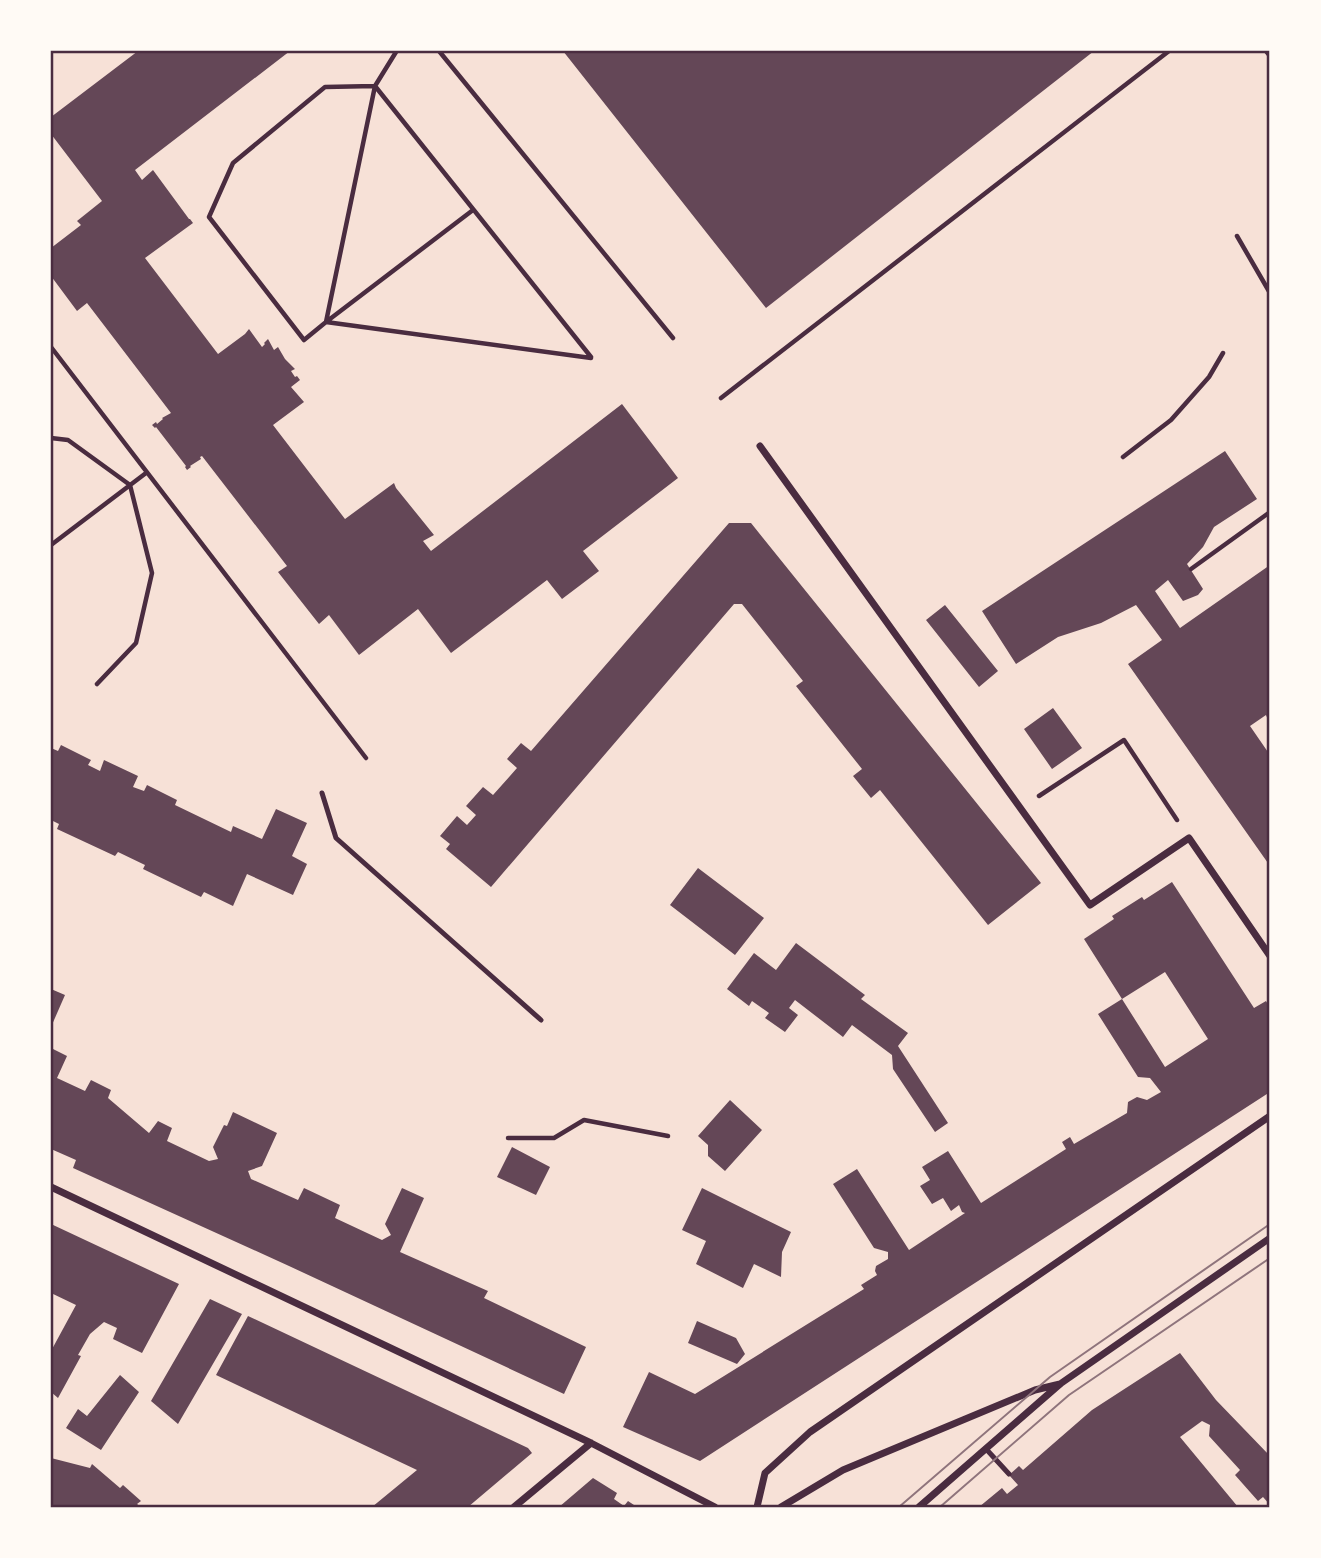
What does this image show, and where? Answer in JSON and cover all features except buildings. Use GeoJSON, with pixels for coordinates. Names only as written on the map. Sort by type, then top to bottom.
{"type":"FeatureCollection","features":[{"type":"Feature","properties":{"kind":"street"},"geometry":{"type":"LineString","coordinates":[[760,446],[1090,905],[1189,838],[1270,956]]}},
{"type":"Feature","properties":{"kind":"street"},"geometry":{"type":"LineString","coordinates":[[757,1507],[765,1473],[810,1432],[1270,1116]]}},
{"type":"Feature","properties":{"kind":"street"},"geometry":{"type":"LineString","coordinates":[[51,1187],[591,1443],[715,1507]]}},
{"type":"Feature","properties":{"kind":"street"},"geometry":{"type":"LineString","coordinates":[[919,1507],[1060,1384],[1270,1238]]}},
{"type":"Feature","properties":{"kind":"street"},"geometry":{"type":"LineString","coordinates":[[781,1507],[843,1471],[1035,1390],[1060,1384]]}},
{"type":"Feature","properties":{"kind":"street"},"geometry":{"type":"LineString","coordinates":[[514,1507],[591,1443]]}},
{"type":"Feature","properties":{"kind":"lane"},"geometry":{"type":"LineString","coordinates":[[322,793],[336,838],[541,1020]]}},
{"type":"Feature","properties":{"kind":"lane"},"geometry":{"type":"LineString","coordinates":[[987,1450],[1009,1474]]}},
{"type":"Feature","properties":{"kind":"path"},"geometry":{"type":"LineString","coordinates":[[326,322],[375,86],[396,51]]}},
{"type":"Feature","properties":{"kind":"path"},"geometry":{"type":"LineString","coordinates":[[439,51],[673,338]]}},
{"type":"Feature","properties":{"kind":"path"},"geometry":{"type":"LineString","coordinates":[[722,398],[1169,51]]}},
{"type":"Feature","properties":{"kind":"path"},"geometry":{"type":"LineString","coordinates":[[1266,51],[1270,56]]}},
{"type":"Feature","properties":{"kind":"path"},"geometry":{"type":"LineString","coordinates":[[326,322],[591,358],[375,86]]}},
{"type":"Feature","properties":{"kind":"path"},"geometry":{"type":"LineString","coordinates":[[375,86],[325,87],[233,163],[209,216],[304,340],[473,209]]}},
{"type":"Feature","properties":{"kind":"path"},"geometry":{"type":"LineString","coordinates":[[1237,236],[1270,293]]}},
{"type":"Feature","properties":{"kind":"path"},"geometry":{"type":"LineString","coordinates":[[51,347],[366,758]]}},
{"type":"Feature","properties":{"kind":"path"},"geometry":{"type":"LineString","coordinates":[[1123,457],[1171,420],[1209,377],[1223,353]]}},
{"type":"Feature","properties":{"kind":"path"},"geometry":{"type":"LineString","coordinates":[[51,438],[68,440],[130,485],[152,573],[136,643],[97,684]]}},
{"type":"Feature","properties":{"kind":"path"},"geometry":{"type":"LineString","coordinates":[[51,545],[146,473]]}},
{"type":"Feature","properties":{"kind":"path"},"geometry":{"type":"LineString","coordinates":[[1191,569],[1270,512]]}},
{"type":"Feature","properties":{"kind":"path"},"geometry":{"type":"LineString","coordinates":[[1021,808],[1124,740],[1189,838]]}},
{"type":"Feature","properties":{"kind":"path"},"geometry":{"type":"LineString","coordinates":[[508,1138],[554,1138],[584,1120],[668,1136]]}},
{"type":"Feature","properties":{"kind":"tram line"},"geometry":{"type":"LineString","coordinates":[[899,1507],[1050,1377],[1270,1224]]}},
{"type":"Feature","properties":{"kind":"tram line"},"geometry":{"type":"LineString","coordinates":[[940,1507],[1069,1395],[1270,1258]]}}]}
